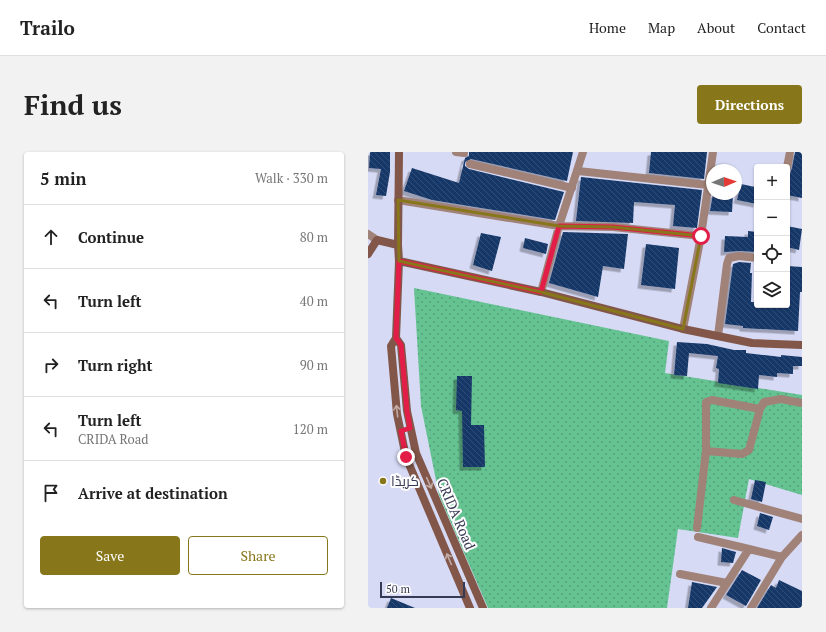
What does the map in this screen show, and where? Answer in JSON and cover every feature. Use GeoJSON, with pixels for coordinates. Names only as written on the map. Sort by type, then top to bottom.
{"type":"FeatureCollection","features":[{"type":"Feature","properties":{"kind":"main road","name":"CRIDA Road"},"geometry":{"type":"LineString","coordinates":[[399,152],[399,261],[396,338],[391,346],[401,431],[406,457],[470,608]]}},
{"type":"Feature","properties":{"kind":"main road"},"geometry":{"type":"LineString","coordinates":[[368,254],[377,240],[398,245]]}},
{"type":"Feature","properties":{"kind":"main road"},"geometry":{"type":"LineString","coordinates":[[399,261],[541,292],[683,329],[752,343],[802,345]]}},
{"type":"Feature","properties":{"kind":"main road","name":"CRIDA Road"},"geometry":{"type":"LineString","coordinates":[[396,338],[401,345],[407,411],[416,453],[483,608]]}},
{"type":"Feature","properties":{"kind":"main road"},"geometry":{"type":"LineString","coordinates":[[401,431],[410,428]]}},
{"type":"Feature","properties":{"kind":"street"},"geometry":{"type":"LineString","coordinates":[[541,292],[559,226],[583,152]]}},
{"type":"Feature","properties":{"kind":"street"},"geometry":{"type":"LineString","coordinates":[[711,164],[713,152]]}},
{"type":"Feature","properties":{"kind":"street"},"geometry":{"type":"LineString","coordinates":[[788,164],[790,152]]}},
{"type":"Feature","properties":{"kind":"street"},"geometry":{"type":"LineString","coordinates":[[470,164],[572,188]]}},
{"type":"Feature","properties":{"kind":"street"},"geometry":{"type":"LineString","coordinates":[[578,171],[706,185]]}},
{"type":"Feature","properties":{"kind":"street"},"geometry":{"type":"LineString","coordinates":[[398,200],[559,226],[613,227],[701,236]]}},
{"type":"Feature","properties":{"kind":"street"},"geometry":{"type":"LineString","coordinates":[[683,329],[701,236],[706,200]]}},
{"type":"Feature","properties":{"kind":"street"},"geometry":{"type":"LineString","coordinates":[[368,234],[377,240]]}},
{"type":"Feature","properties":{"kind":"street"},"geometry":{"type":"LineString","coordinates":[[718,336],[729,258],[739,256],[754,258]]}},
{"type":"Feature","properties":{"kind":"street"},"geometry":{"type":"LineString","coordinates":[[706,451],[746,453],[749,450],[760,409],[764,402],[773,399],[802,403]]}},
{"type":"Feature","properties":{"kind":"street"},"geometry":{"type":"LineString","coordinates":[[760,409],[708,400],[706,402],[706,451],[697,532],[749,549],[782,557]]}},
{"type":"Feature","properties":{"kind":"street"},"geometry":{"type":"LineString","coordinates":[[734,500],[802,519]]}},
{"type":"Feature","properties":{"kind":"street"},"geometry":{"type":"LineString","coordinates":[[751,608],[782,557],[802,535]]}},
{"type":"Feature","properties":{"kind":"street"},"geometry":{"type":"LineString","coordinates":[[711,608],[749,549]]}},
{"type":"Feature","properties":{"kind":"street"},"geometry":{"type":"LineString","coordinates":[[680,574],[727,583]]}},
{"type":"Feature","properties":{"kind":"highlighted area"},"geometry":{"type":"Polygon","coordinates":[[[398,200],[559,226],[613,227],[701,236],[683,329],[541,292],[399,261],[398,200]]]}},
{"type":"Feature","properties":{"kind":"green space"},"geometry":{"type":"Polygon","coordinates":[[[414,288],[669,341],[665,373],[802,395],[802,495],[749,479],[738,538],[678,529],[667,608],[488,608],[439,495],[421,406],[414,288]]]}},
{"type":"Feature","properties":{"kind":"building"},"geometry":{"type":"Polygon","coordinates":[[[370,152],[390,152],[390,172],[386,196],[376,195],[381,169],[369,168],[370,152]]]}},
{"type":"Feature","properties":{"kind":"building"},"geometry":{"type":"Polygon","coordinates":[[[469,152],[573,152],[567,181],[471,159],[465,162],[465,166],[469,169],[564,192],[555,220],[432,200],[404,191],[412,168],[459,183],[465,158],[469,156],[469,152]]]}},
{"type":"Feature","properties":{"kind":"building"},"geometry":{"type":"Polygon","coordinates":[[[651,152],[707,152],[704,179],[649,173],[651,152]]]}},
{"type":"Feature","properties":{"kind":"building"},"geometry":{"type":"Polygon","coordinates":[[[795,152],[802,152],[802,198],[790,196],[790,174],[795,152]]]}},
{"type":"Feature","properties":{"kind":"building"},"geometry":{"type":"Polygon","coordinates":[[[581,177],[702,190],[697,228],[673,226],[675,205],[634,202],[633,223],[576,221],[581,177]]]}},
{"type":"Feature","properties":{"kind":"building"},"geometry":{"type":"Polygon","coordinates":[[[742,184],[754,187],[754,203],[737,200],[742,200],[742,184]]]}},
{"type":"Feature","properties":{"kind":"building"},"geometry":{"type":"Polygon","coordinates":[[[712,200],[733,200],[732,212],[710,211],[712,200]]]}},
{"type":"Feature","properties":{"kind":"building"},"geometry":{"type":"Polygon","coordinates":[[[790,227],[802,229],[799,250],[790,248],[790,227]]]}},
{"type":"Feature","properties":{"kind":"building"},"geometry":{"type":"Polygon","coordinates":[[[748,231],[754,232],[754,252],[724,252],[725,236],[748,237],[748,231]]]}},
{"type":"Feature","properties":{"kind":"building"},"geometry":{"type":"Polygon","coordinates":[[[563,232],[628,234],[624,269],[603,266],[598,297],[549,283],[563,232]]]}},
{"type":"Feature","properties":{"kind":"building"},"geometry":{"type":"Polygon","coordinates":[[[481,233],[501,237],[492,271],[473,265],[481,233]]]}},
{"type":"Feature","properties":{"kind":"building"},"geometry":{"type":"Polygon","coordinates":[[[525,238],[548,244],[546,254],[523,248],[525,238]]]}},
{"type":"Feature","properties":{"kind":"building"},"geometry":{"type":"Polygon","coordinates":[[[646,244],[679,248],[675,289],[641,285],[646,244]]]}},
{"type":"Feature","properties":{"kind":"building"},"geometry":{"type":"Polygon","coordinates":[[[739,262],[751,263],[751,302],[754,302],[754,308],[790,308],[790,266],[802,267],[802,292],[800,292],[798,331],[743,328],[743,326],[725,324],[733,264],[739,262]]]}},
{"type":"Feature","properties":{"kind":"building"},"geometry":{"type":"Polygon","coordinates":[[[677,342],[707,344],[734,350],[746,350],[746,353],[781,357],[781,355],[802,357],[802,366],[793,366],[793,374],[777,373],[777,377],[759,375],[758,389],[718,383],[719,369],[716,368],[718,356],[689,353],[687,376],[674,375],[677,342]]]}},
{"type":"Feature","properties":{"kind":"building"},"geometry":{"type":"Polygon","coordinates":[[[457,376],[472,376],[471,425],[484,425],[485,467],[463,467],[462,411],[456,410],[457,376]]]}},
{"type":"Feature","properties":{"kind":"building"},"geometry":{"type":"Polygon","coordinates":[[[755,480],[766,482],[762,502],[751,499],[755,480]]]}},
{"type":"Feature","properties":{"kind":"building"},"geometry":{"type":"Polygon","coordinates":[[[760,513],[773,517],[769,530],[757,526],[760,513]]]}},
{"type":"Feature","properties":{"kind":"building"},"geometry":{"type":"Polygon","coordinates":[[[722,548],[736,552],[733,563],[721,562],[722,548]]]}},
{"type":"Feature","properties":{"kind":"building"},"geometry":{"type":"Polygon","coordinates":[[[742,570],[761,580],[746,606],[726,595],[742,570]]]}},
{"type":"Feature","properties":{"kind":"building"},"geometry":{"type":"Polygon","coordinates":[[[779,580],[802,591],[802,608],[757,608],[771,585],[776,588],[779,580]]]}},
{"type":"Feature","properties":{"kind":"building"},"geometry":{"type":"Polygon","coordinates":[[[692,582],[717,587],[702,608],[688,608],[692,582]]]}},
{"type":"Feature","properties":{"kind":"building"},"geometry":{"type":"Polygon","coordinates":[[[391,598],[415,608],[387,608],[391,598]]]}},
{"type":"Feature","properties":{"kind":"place","name":"کریڈا"},"geometry":{"type":"Point","coordinates":[383,481]}},
{"type":"Feature","properties":{"kind":"route"},"geometry":{"type":"LineString","coordinates":[[406,457],[401,431],[410,428],[401,345],[396,338],[399,261],[541,292],[559,226],[613,227],[701,236]]}}]}
